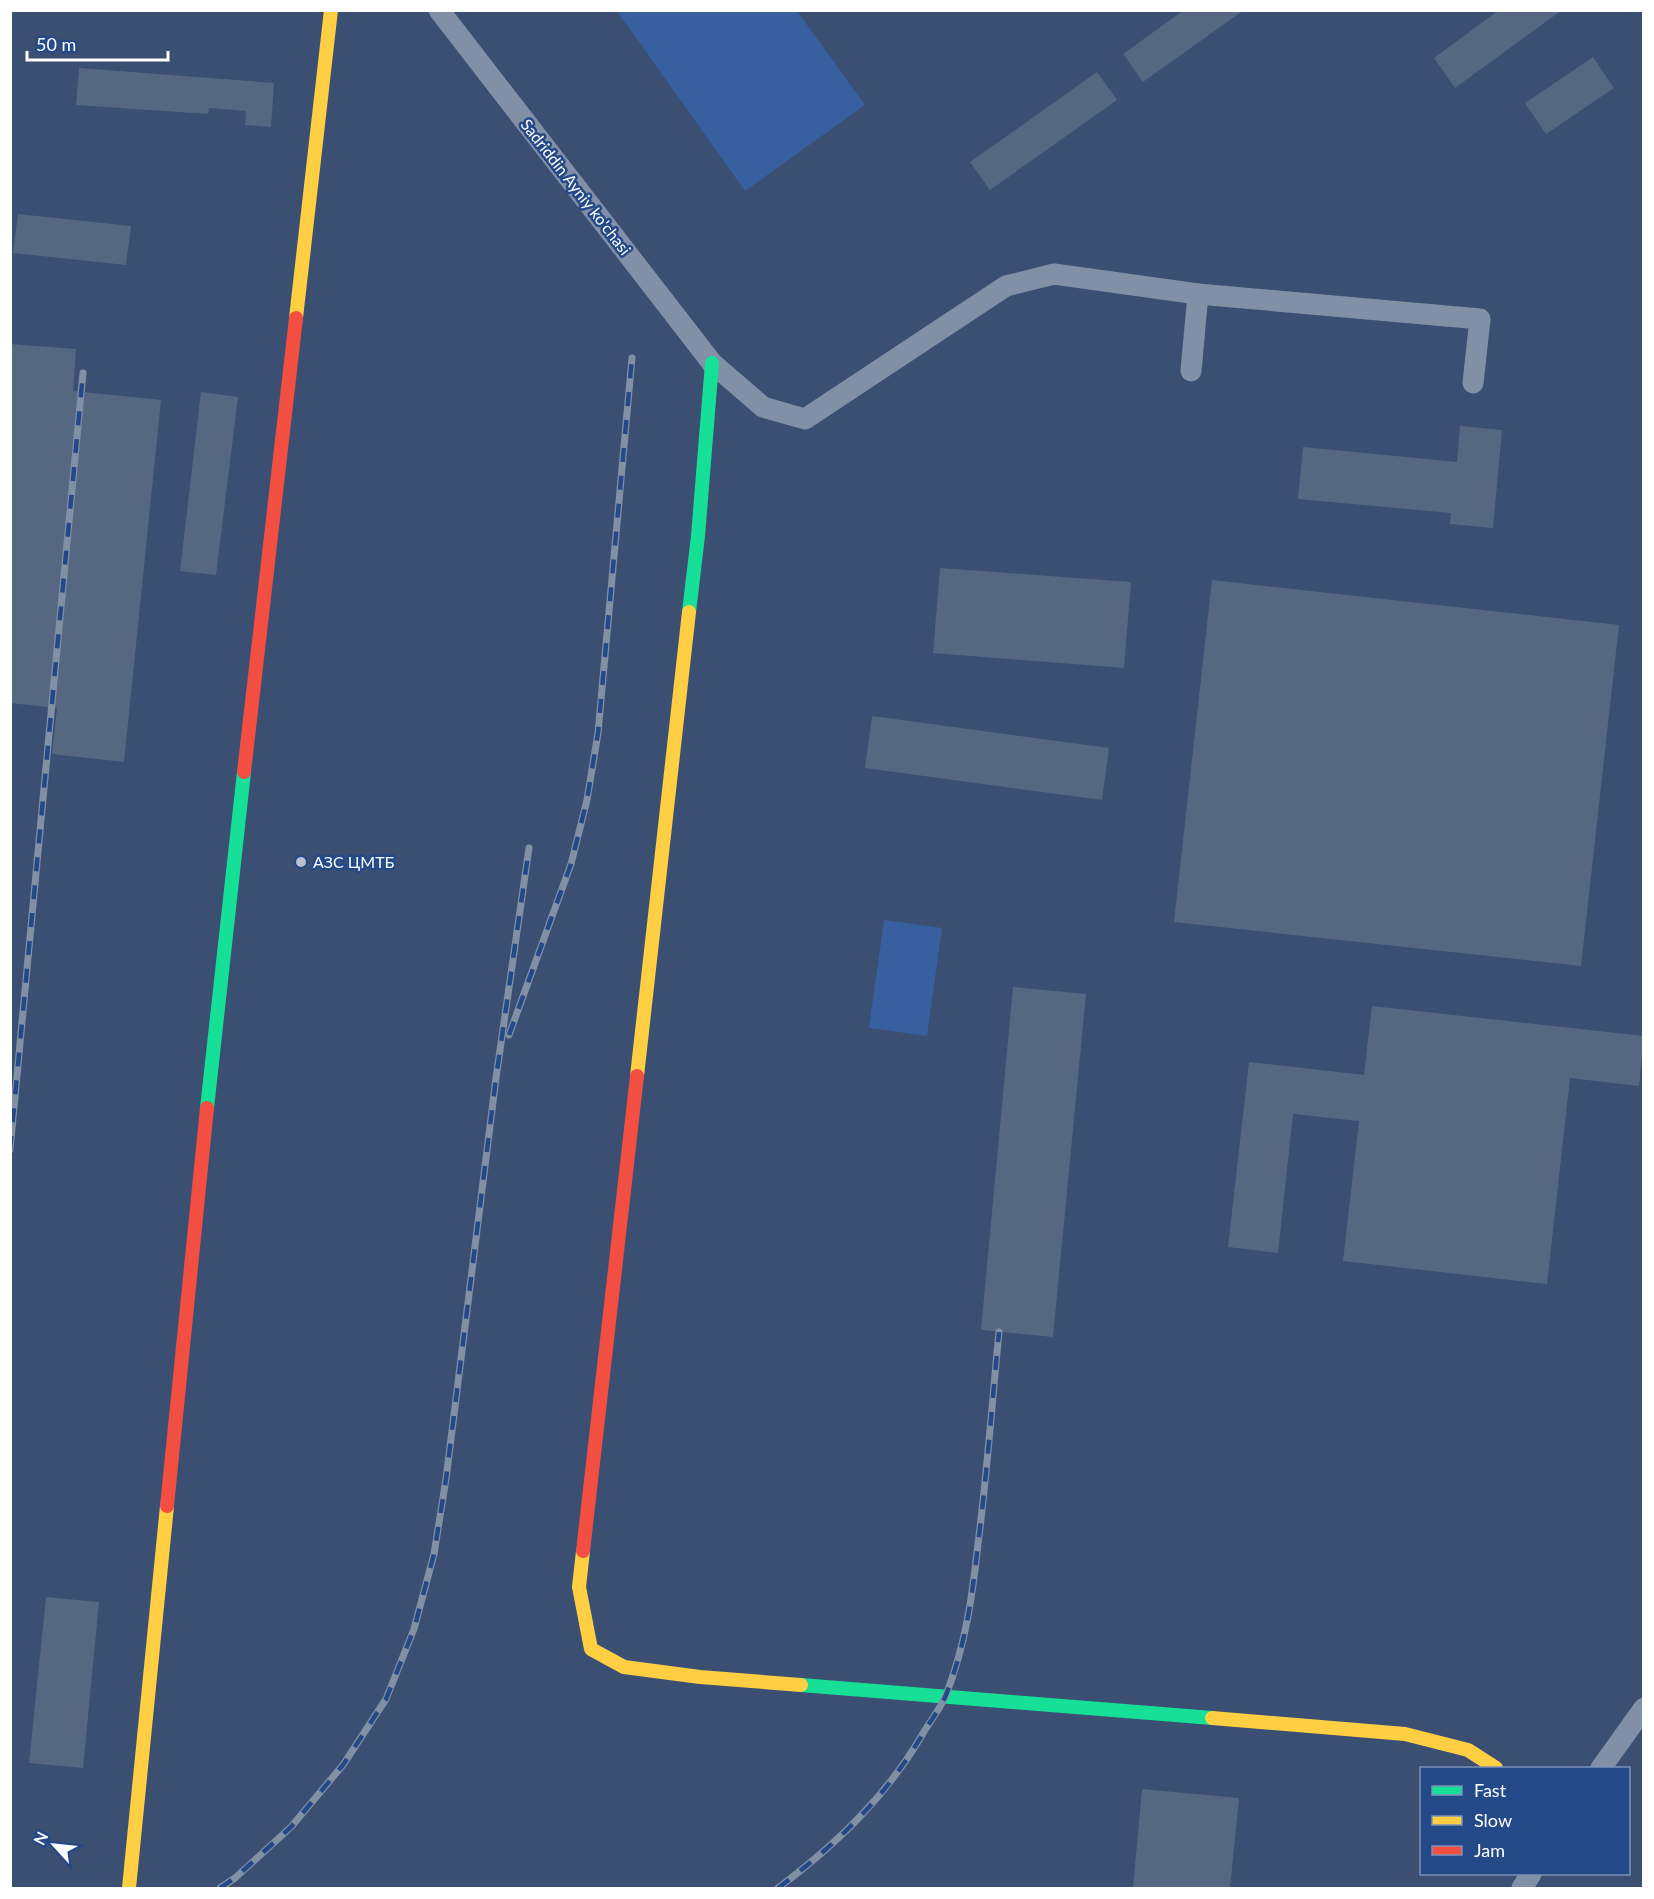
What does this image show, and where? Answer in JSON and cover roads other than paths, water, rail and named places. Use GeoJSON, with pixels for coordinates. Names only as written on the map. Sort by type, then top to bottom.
{"type":"FeatureCollection","features":[{"type":"Feature","properties":{"kind":"street"},"geometry":{"type":"LineString","coordinates":[[129,1888],[215,1030],[331,10]]}},
{"type":"Feature","properties":{"kind":"street","name":"Sadriddin Ayniy ko'chasi"},"geometry":{"type":"LineString","coordinates":[[439,10],[712,363],[763,407],[805,419],[1006,286],[1054,274],[1198,294],[1480,319],[1473,383]]}},
{"type":"Feature","properties":{"kind":"street"},"geometry":{"type":"LineString","coordinates":[[1191,371],[1198,294]]}},
{"type":"Feature","properties":{"kind":"street"},"geometry":{"type":"LineString","coordinates":[[712,363],[698,536],[579,1587],[591,1649],[624,1667],[699,1677],[1405,1734],[1468,1750],[1495,1767]]}},
{"type":"Feature","properties":{"kind":"street"},"geometry":{"type":"LineString","coordinates":[[1602,1767],[1644,1708]]}},
{"type":"Feature","properties":{"kind":"street"},"geometry":{"type":"LineString","coordinates":[[1522,1888],[1530,1875]]}},
{"type":"Feature","properties":{"kind":"railway"},"geometry":{"type":"LineString","coordinates":[[509,1035],[571,864],[587,800],[598,733],[632,358]]}},
{"type":"Feature","properties":{"kind":"railway"},"geometry":{"type":"LineString","coordinates":[[10,1150],[83,373]]}},
{"type":"Feature","properties":{"kind":"railway"},"geometry":{"type":"LineString","coordinates":[[220,1888],[235,1878],[291,1827],[343,1765],[386,1699],[414,1629],[434,1554],[446,1479],[496,1078],[529,848]]}},
{"type":"Feature","properties":{"kind":"railway"},"geometry":{"type":"LineString","coordinates":[[778,1888],[841,1835],[878,1797],[911,1754],[946,1695],[963,1639],[973,1583],[999,1332]]}},
{"type":"Feature","properties":{"kind":"place","name":"АЗС ЦМТБ"},"geometry":{"type":"Point","coordinates":[301,862]}}]}
